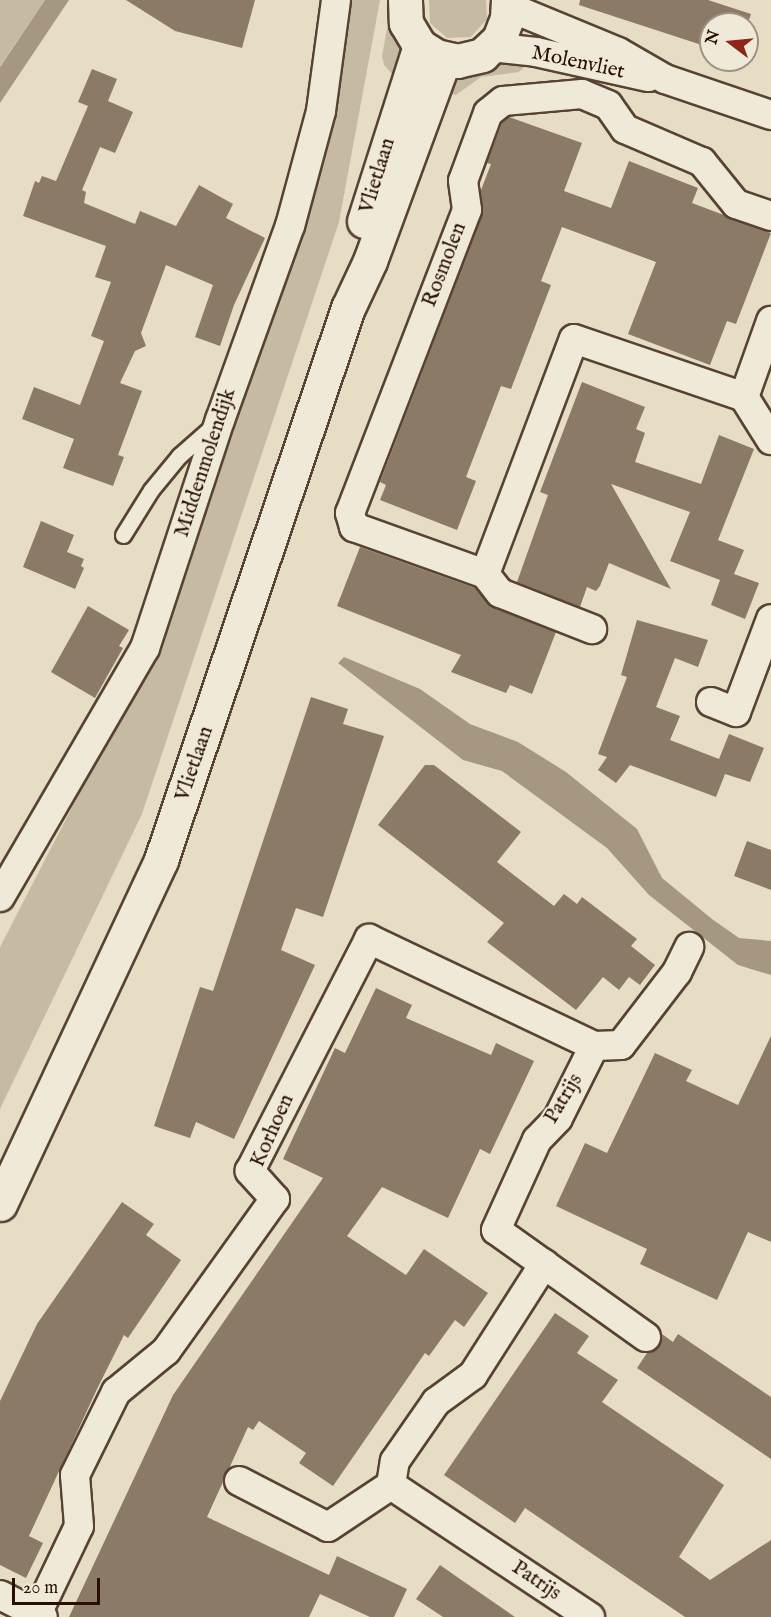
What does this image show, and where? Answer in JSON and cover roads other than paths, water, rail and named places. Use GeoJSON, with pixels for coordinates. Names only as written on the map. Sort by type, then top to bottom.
{"type":"FeatureCollection","features":[{"type":"Feature","properties":{"kind":"street","name":"Middenmolendijk"},"geometry":{"type":"LineString","coordinates":[[0,897],[12,871],[109,715],[145,648],[220,420],[307,172],[321,111],[336,0]]}},
{"type":"Feature","properties":{"kind":"street"},"geometry":{"type":"LineString","coordinates":[[405,0],[406,23],[432,53],[470,59],[491,47],[504,29],[508,3]]}},
{"type":"Feature","properties":{"kind":"street","name":"Molenvliet"},"geometry":{"type":"LineString","coordinates":[[508,3],[618,52],[665,79]]}},
{"type":"Feature","properties":{"kind":"street","name":"Molenvliet"},"geometry":{"type":"LineString","coordinates":[[491,47],[665,79],[770,110]]}},
{"type":"Feature","properties":{"kind":"street","name":"Vlietlaan"},"geometry":{"type":"LineString","coordinates":[[0,1204],[161,860],[348,308],[353,254],[432,53]]}},
{"type":"Feature","properties":{"kind":"street","name":"Rosmolen"},"geometry":{"type":"LineString","coordinates":[[592,629],[500,593],[485,574],[354,527],[350,513],[467,210],[463,182],[488,113],[503,101],[582,94],[608,105],[625,129],[702,162],[736,204],[771,216]]}},
{"type":"Feature","properties":{"kind":"street"},"geometry":{"type":"LineString","coordinates":[[744,397],[769,335]]}},
{"type":"Feature","properties":{"kind":"street"},"geometry":{"type":"LineString","coordinates":[[485,574],[574,339],[744,397],[771,440]]}},
{"type":"Feature","properties":{"kind":"street"},"geometry":{"type":"LineString","coordinates":[[711,702],[736,712],[764,660],[771,619]]}},
{"type":"Feature","properties":{"kind":"street","name":"Korhoen"},"geometry":{"type":"LineString","coordinates":[[0,1595],[40,1615],[79,1526],[75,1476],[116,1392],[166,1351],[275,1199],[250,1170],[369,939],[594,1047]]}},
{"type":"Feature","properties":{"kind":"street"},"geometry":{"type":"LineString","coordinates":[[594,1047],[621,1045],[676,972],[689,947]]}},
{"type":"Feature","properties":{"kind":"street","name":"Patrijs"},"geometry":{"type":"LineString","coordinates":[[594,1047],[558,1118],[537,1140],[496,1230],[646,1337]]}},
{"type":"Feature","properties":{"kind":"street"},"geometry":{"type":"LineString","coordinates":[[238,1481],[328,1527],[391,1485],[395,1461],[424,1419],[436,1402],[472,1375],[544,1264]]}},
{"type":"Feature","properties":{"kind":"street","name":"Patrijs"},"geometry":{"type":"LineString","coordinates":[[391,1485],[590,1617]]}},
{"type":"Feature","properties":{"kind":"lane"},"geometry":{"type":"LineString","coordinates":[[123,535],[151,490],[179,456],[220,420]]}}]}
